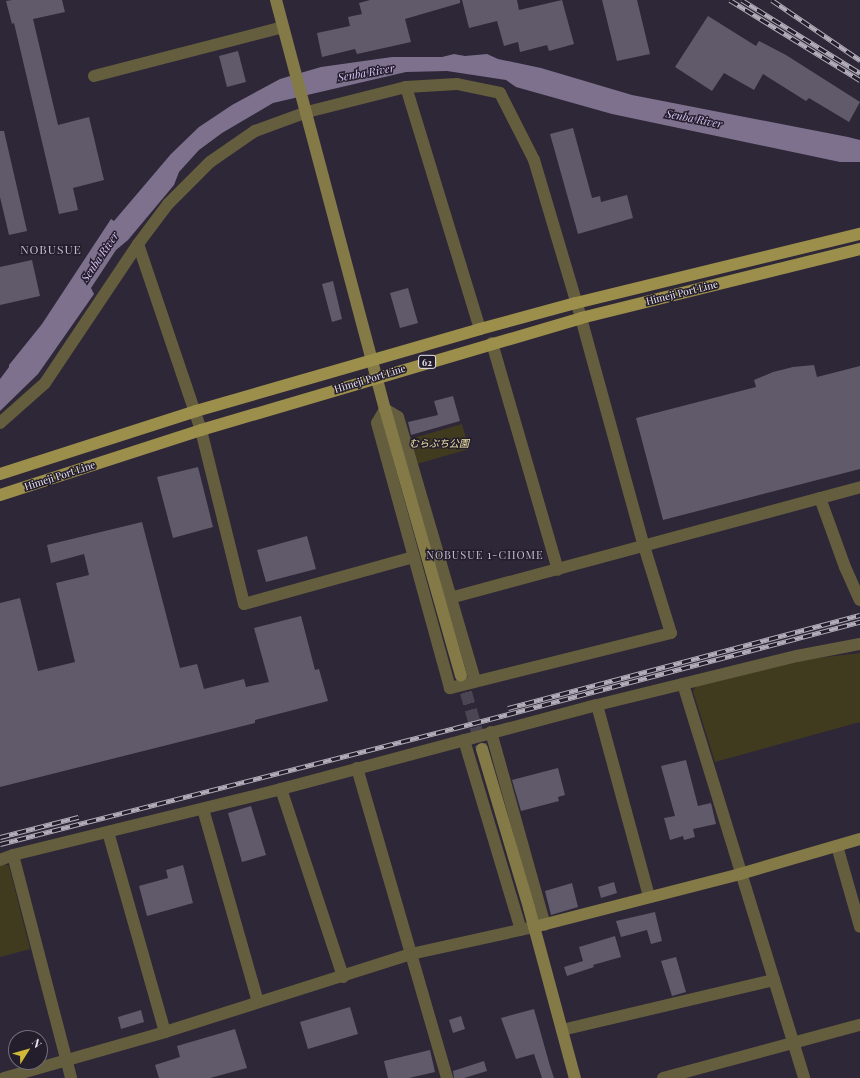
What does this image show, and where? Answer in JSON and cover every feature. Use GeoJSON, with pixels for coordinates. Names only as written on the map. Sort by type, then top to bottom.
{"type":"FeatureCollection","features":[{"type":"Feature","properties":{"kind":"main road","name":"Himeji Port Line"},"geometry":{"type":"LineString","coordinates":[[0,474],[196,411],[480,329],[576,303],[860,234]]}},
{"type":"Feature","properties":{"kind":"main road","name":"Himeji Port Line"},"geometry":{"type":"LineString","coordinates":[[0,495],[201,430],[492,343],[581,318],[860,249]]}},
{"type":"Feature","properties":{"kind":"street"},"geometry":{"type":"LineString","coordinates":[[276,0],[385,409],[461,675]]}},
{"type":"Feature","properties":{"kind":"street"},"geometry":{"type":"LineString","coordinates":[[94,76],[283,27]]}},
{"type":"Feature","properties":{"kind":"street"},"geometry":{"type":"LineString","coordinates":[[0,423],[46,383],[138,244],[168,204],[210,162],[255,132],[307,112],[406,87],[457,84],[500,93],[534,160],[581,318],[644,546],[670,633],[450,688],[377,423],[385,409]]}},
{"type":"Feature","properties":{"kind":"street"},"geometry":{"type":"LineString","coordinates":[[406,87],[480,329]]}},
{"type":"Feature","properties":{"kind":"street"},"geometry":{"type":"LineString","coordinates":[[138,244],[196,411],[244,604],[414,557]]}},
{"type":"Feature","properties":{"kind":"street"},"geometry":{"type":"LineString","coordinates":[[492,343],[558,570]]}},
{"type":"Feature","properties":{"kind":"street"},"geometry":{"type":"LineString","coordinates":[[385,409],[398,417],[475,681]]}},
{"type":"Feature","properties":{"kind":"street"},"geometry":{"type":"LineString","coordinates":[[450,598],[860,487]]}},
{"type":"Feature","properties":{"kind":"street"},"geometry":{"type":"LineString","coordinates":[[820,498],[845,567],[860,600]]}},
{"type":"Feature","properties":{"kind":"street"},"geometry":{"type":"LineString","coordinates":[[0,860],[13,855],[281,789],[597,705],[797,656],[860,644]]}},
{"type":"Feature","properties":{"kind":"street"},"geometry":{"type":"LineString","coordinates":[[683,684],[740,874],[804,1078]]}},
{"type":"Feature","properties":{"kind":"street"},"geometry":{"type":"LineString","coordinates":[[597,705],[649,897]]}},
{"type":"Feature","properties":{"kind":"street"},"geometry":{"type":"LineString","coordinates":[[491,732],[540,926],[562,1030],[575,1078]]}},
{"type":"Feature","properties":{"kind":"street"},"geometry":{"type":"LineString","coordinates":[[464,740],[521,930]]}},
{"type":"Feature","properties":{"kind":"street"},"geometry":{"type":"LineString","coordinates":[[482,749],[540,926]]}},
{"type":"Feature","properties":{"kind":"street"},"geometry":{"type":"LineString","coordinates":[[357,768],[447,1078]]}},
{"type":"Feature","properties":{"kind":"street"},"geometry":{"type":"LineString","coordinates":[[281,789],[343,978]]}},
{"type":"Feature","properties":{"kind":"street"},"geometry":{"type":"LineString","coordinates":[[203,809],[258,1002]]}},
{"type":"Feature","properties":{"kind":"street"},"geometry":{"type":"LineString","coordinates":[[108,832],[165,1032]]}},
{"type":"Feature","properties":{"kind":"street"},"geometry":{"type":"LineString","coordinates":[[4,1078],[165,1032],[258,1002],[343,978],[411,954],[540,926],[740,874],[860,839]]}},
{"type":"Feature","properties":{"kind":"street"},"geometry":{"type":"LineString","coordinates":[[837,846],[860,927]]}},
{"type":"Feature","properties":{"kind":"street"},"geometry":{"type":"LineString","coordinates":[[13,855],[71,1078]]}},
{"type":"Feature","properties":{"kind":"street"},"geometry":{"type":"LineString","coordinates":[[562,1030],[774,980]]}},
{"type":"Feature","properties":{"kind":"street"},"geometry":{"type":"LineString","coordinates":[[663,1078],[860,1025]]}},
{"type":"Feature","properties":{"kind":"green space","name":"むらぶち公園"},"geometry":{"type":"Polygon","coordinates":[[[462,424],[469,449],[417,464],[410,439],[462,424]]]}},
{"type":"Feature","properties":{"kind":"green space"},"geometry":{"type":"Polygon","coordinates":[[[860,653],[860,722],[715,762],[693,691],[697,685],[802,660],[860,653]]]}},
{"type":"Feature","properties":{"kind":"green space"},"geometry":{"type":"Polygon","coordinates":[[[4,864],[9,866],[30,949],[0,957],[0,865],[4,864]]]}},
{"type":"Feature","properties":{"kind":"water","name":"Senba River"},"geometry":{"type":"Polygon","coordinates":[[[454,54],[465,56],[487,54],[498,59],[541,68],[632,95],[860,140],[860,162],[840,162],[612,114],[516,87],[506,80],[447,71],[406,72],[273,103],[222,133],[199,150],[179,172],[174,185],[128,240],[116,250],[91,288],[94,294],[38,374],[0,411],[0,379],[9,365],[42,324],[111,219],[114,221],[171,154],[199,127],[232,105],[280,79],[321,67],[392,57],[442,57],[454,54]]]}},
{"type":"Feature","properties":{"kind":"building"},"geometry":{"type":"Polygon","coordinates":[[[62,0],[65,12],[33,19],[58,125],[89,117],[104,180],[73,188],[78,210],[59,214],[14,23],[12,24],[6,1],[62,0]]]}},
{"type":"Feature","properties":{"kind":"building"},"geometry":{"type":"Polygon","coordinates":[[[370,0],[460,0],[460,3],[405,19],[411,42],[357,54],[355,49],[322,57],[317,33],[350,26],[348,17],[362,14],[359,3],[370,0]]]}},
{"type":"Feature","properties":{"kind":"building"},"geometry":{"type":"Polygon","coordinates":[[[462,0],[517,0],[519,10],[562,0],[574,44],[549,51],[547,45],[520,52],[518,42],[504,46],[497,21],[469,28],[462,0]]]}},
{"type":"Feature","properties":{"kind":"building"},"geometry":{"type":"Polygon","coordinates":[[[602,0],[637,0],[650,54],[617,61],[602,0]]]}},
{"type":"Feature","properties":{"kind":"building"},"geometry":{"type":"Polygon","coordinates":[[[708,16],[756,46],[759,41],[786,55],[860,102],[849,122],[809,98],[806,101],[763,74],[754,90],[724,73],[712,91],[675,67],[708,16]]]}},
{"type":"Feature","properties":{"kind":"building"},"geometry":{"type":"Polygon","coordinates":[[[238,51],[246,82],[227,87],[219,56],[238,51]]]}},
{"type":"Feature","properties":{"kind":"building"},"geometry":{"type":"Polygon","coordinates":[[[573,128],[592,198],[600,196],[601,202],[627,195],[633,218],[578,234],[550,134],[573,128]]]}},
{"type":"Feature","properties":{"kind":"building"},"geometry":{"type":"Polygon","coordinates":[[[0,131],[4,131],[27,231],[9,235],[0,197],[0,131]]]}},
{"type":"Feature","properties":{"kind":"building"},"geometry":{"type":"Polygon","coordinates":[[[32,260],[40,296],[0,305],[0,267],[32,260]]]}},
{"type":"Feature","properties":{"kind":"building"},"geometry":{"type":"Polygon","coordinates":[[[333,281],[342,319],[332,322],[322,284],[333,281]]]}},
{"type":"Feature","properties":{"kind":"building"},"geometry":{"type":"Polygon","coordinates":[[[408,288],[418,323],[400,328],[390,293],[408,288]]]}},
{"type":"Feature","properties":{"kind":"building"},"geometry":{"type":"Polygon","coordinates":[[[814,365],[817,377],[860,366],[860,469],[663,520],[636,418],[756,387],[754,380],[773,372],[793,367],[814,365]]]}},
{"type":"Feature","properties":{"kind":"building"},"geometry":{"type":"Polygon","coordinates":[[[453,396],[460,421],[411,435],[408,422],[438,415],[434,401],[453,396]]]}},
{"type":"Feature","properties":{"kind":"building"},"geometry":{"type":"Polygon","coordinates":[[[198,467],[213,527],[173,538],[157,477],[198,467]]]}},
{"type":"Feature","properties":{"kind":"building"},"geometry":{"type":"Polygon","coordinates":[[[142,522],[180,668],[197,664],[204,689],[244,679],[246,687],[269,682],[254,628],[301,616],[315,670],[319,669],[328,701],[255,720],[255,723],[0,787],[0,603],[20,598],[38,671],[75,662],[56,583],[89,575],[84,554],[51,563],[47,545],[142,522]]]}},
{"type":"Feature","properties":{"kind":"building"},"geometry":{"type":"Polygon","coordinates":[[[307,536],[316,569],[266,582],[257,550],[307,536]]]}},
{"type":"Feature","properties":{"kind":"building"},"geometry":{"type":"Polygon","coordinates":[[[686,760],[698,806],[711,803],[716,824],[693,829],[695,837],[684,840],[683,836],[670,840],[664,818],[675,816],[661,766],[686,760]]]}},
{"type":"Feature","properties":{"kind":"building"},"geometry":{"type":"Polygon","coordinates":[[[558,768],[565,795],[558,797],[559,801],[521,811],[512,780],[558,768]]]}},
{"type":"Feature","properties":{"kind":"building"},"geometry":{"type":"Polygon","coordinates":[[[251,806],[266,855],[242,862],[228,813],[251,806]]]}},
{"type":"Feature","properties":{"kind":"building"},"geometry":{"type":"Polygon","coordinates":[[[183,865],[193,903],[147,916],[139,886],[168,878],[166,870],[183,865]]]}},
{"type":"Feature","properties":{"kind":"building"},"geometry":{"type":"Polygon","coordinates":[[[614,882],[617,893],[601,898],[598,887],[614,882]]]}},
{"type":"Feature","properties":{"kind":"building"},"geometry":{"type":"Polygon","coordinates":[[[572,883],[578,907],[551,915],[545,891],[572,883]]]}},
{"type":"Feature","properties":{"kind":"building"},"geometry":{"type":"Polygon","coordinates":[[[655,912],[662,941],[651,944],[647,930],[621,937],[616,921],[655,912]]]}},
{"type":"Feature","properties":{"kind":"building"},"geometry":{"type":"Polygon","coordinates":[[[615,936],[621,957],[593,965],[594,967],[567,976],[564,967],[583,961],[579,947],[615,936]]]}},
{"type":"Feature","properties":{"kind":"building"},"geometry":{"type":"Polygon","coordinates":[[[676,957],[686,992],[672,996],[661,961],[676,957]]]}},
{"type":"Feature","properties":{"kind":"building"},"geometry":{"type":"Polygon","coordinates":[[[350,1007],[358,1034],[308,1049],[300,1022],[350,1007]]]}},
{"type":"Feature","properties":{"kind":"building"},"geometry":{"type":"Polygon","coordinates":[[[534,1009],[554,1078],[542,1078],[534,1054],[516,1059],[501,1018],[534,1009]]]}},
{"type":"Feature","properties":{"kind":"building"},"geometry":{"type":"Polygon","coordinates":[[[141,1010],[144,1022],[121,1029],[118,1017],[141,1010]]]}},
{"type":"Feature","properties":{"kind":"building"},"geometry":{"type":"Polygon","coordinates":[[[461,1016],[465,1029],[453,1033],[449,1020],[461,1016]]]}},
{"type":"Feature","properties":{"kind":"building"},"geometry":{"type":"Polygon","coordinates":[[[235,1029],[247,1068],[210,1078],[159,1078],[155,1065],[180,1057],[177,1046],[235,1029]]]}},
{"type":"Feature","properties":{"kind":"building"},"geometry":{"type":"Polygon","coordinates":[[[430,1050],[435,1072],[409,1078],[388,1078],[384,1061],[430,1050]]]}},
{"type":"Feature","properties":{"kind":"building"},"geometry":{"type":"Polygon","coordinates":[[[484,1061],[487,1071],[464,1078],[454,1078],[453,1071],[484,1061]]]}},
{"type":"Feature","properties":{"kind":"tunnel"},"geometry":{"type":"LineString","coordinates":[[461,675],[482,749]]}},
{"type":"Feature","properties":{"kind":"railway"},"geometry":{"type":"LineString","coordinates":[[730,0],[860,80]]}},
{"type":"Feature","properties":{"kind":"railway"},"geometry":{"type":"LineString","coordinates":[[742,0],[860,73]]}},
{"type":"Feature","properties":{"kind":"railway"},"geometry":{"type":"LineString","coordinates":[[772,0],[860,60]]}},
{"type":"Feature","properties":{"kind":"railway"},"geometry":{"type":"LineString","coordinates":[[508,708],[860,615]]}},
{"type":"Feature","properties":{"kind":"railway"},"geometry":{"type":"LineString","coordinates":[[0,844],[455,728],[860,622]]}},
{"type":"Feature","properties":{"kind":"railway"},"geometry":{"type":"LineString","coordinates":[[0,837],[78,817]]}},
{"type":"Feature","properties":{"kind":"district","name":"NOBUSUE"},"geometry":{"type":"Point","coordinates":[51,250]}},
{"type":"Feature","properties":{"kind":"district","name":"NOBUSUE 1-CHOME"},"geometry":{"type":"Point","coordinates":[485,555]}}]}
